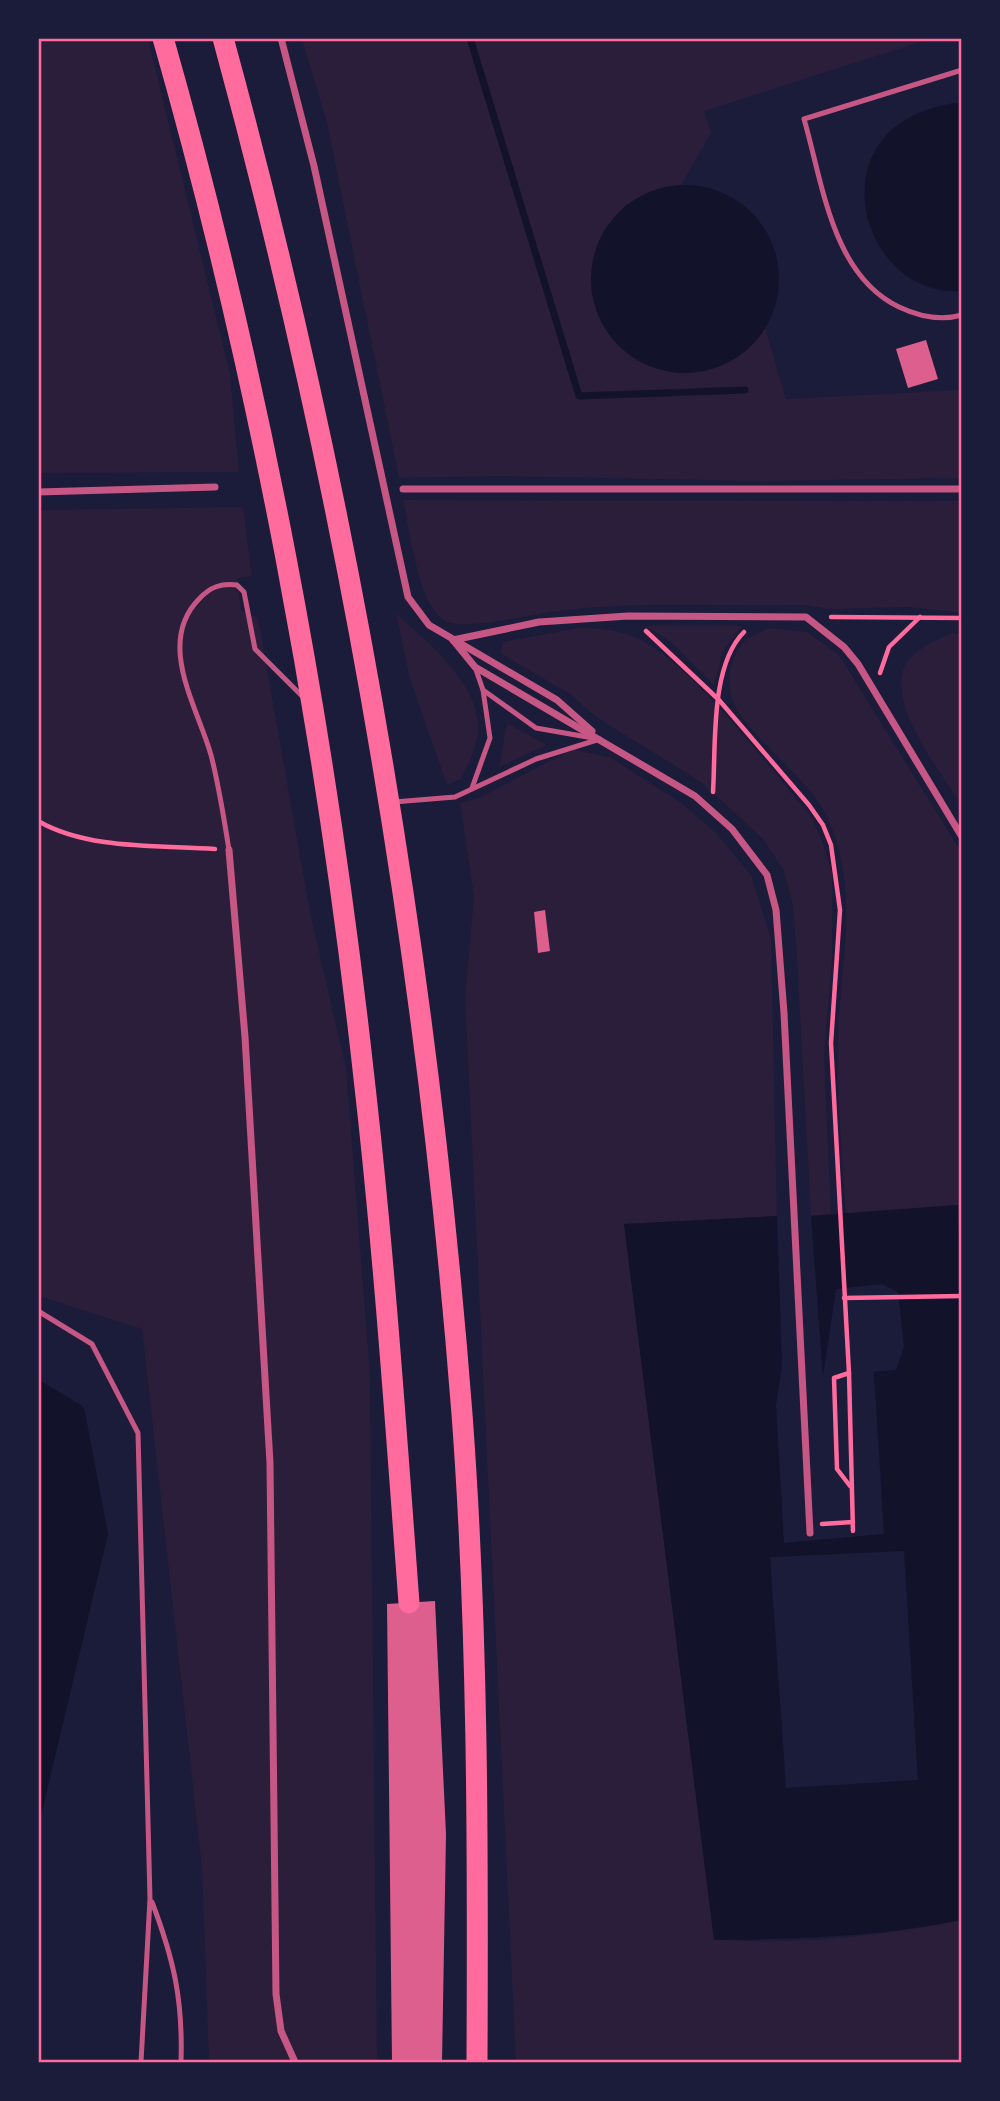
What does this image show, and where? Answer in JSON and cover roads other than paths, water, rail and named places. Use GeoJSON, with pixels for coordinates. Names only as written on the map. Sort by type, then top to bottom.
{"type":"FeatureCollection","features":[{"type":"Feature","properties":{"kind":"highway"},"geometry":{"type":"LineString","coordinates":[[163,38],[221,265],[267,462],[310,705],[364,1077],[409,1603]]}},
{"type":"Feature","properties":{"kind":"highway"},"geometry":{"type":"LineString","coordinates":[[223,38],[254,152],[322,447],[365,658],[390,802],[431,1102],[462,1417],[474,1689],[477,2061]]}},
{"type":"Feature","properties":{"kind":"street"},"geometry":{"type":"LineString","coordinates":[[281,38],[314,166],[408,597],[429,625],[557,700],[600,739]]}},
{"type":"Feature","properties":{"kind":"street"},"geometry":{"type":"LineString","coordinates":[[38,492],[215,487]]}},
{"type":"Feature","properties":{"kind":"street"},"geometry":{"type":"LineString","coordinates":[[403,489],[961,489]]}},
{"type":"Feature","properties":{"kind":"street"},"geometry":{"type":"LineString","coordinates":[[453,640],[539,622],[628,616],[806,617],[844,647],[858,664],[961,837]]}},
{"type":"Feature","properties":{"kind":"street"},"geometry":{"type":"LineString","coordinates":[[453,640],[475,667],[540,708],[600,739],[712,809],[732,829],[767,875],[776,910],[810,1533]]}},
{"type":"Feature","properties":{"kind":"street"},"geometry":{"type":"LineString","coordinates":[[229,850],[245,1037],[270,1463],[276,1994],[281,2031],[295,2063]]}},
{"type":"Feature","properties":{"kind":"lane"},"geometry":{"type":"LineString","coordinates":[[961,70],[804,118],[840,243],[858,276],[872,291],[908,312],[934,318],[961,315]]}},
{"type":"Feature","properties":{"kind":"lane"},"geometry":{"type":"LineString","coordinates":[[229,850],[218,781],[178,654],[180,628],[190,607],[206,591],[223,583],[237,584],[244,592],[255,649],[310,705]]}},
{"type":"Feature","properties":{"kind":"lane"},"geometry":{"type":"LineString","coordinates":[[472,788],[490,738],[483,690],[475,667]]}},
{"type":"Feature","properties":{"kind":"lane"},"geometry":{"type":"LineString","coordinates":[[483,690],[536,728],[600,739]]}},
{"type":"Feature","properties":{"kind":"lane"},"geometry":{"type":"LineString","coordinates":[[390,802],[455,797],[536,759],[600,739]]}},
{"type":"Feature","properties":{"kind":"lane"},"geometry":{"type":"LineString","coordinates":[[38,1311],[92,1344],[138,1433],[150,1899],[141,2063]]}},
{"type":"Feature","properties":{"kind":"lane"},"geometry":{"type":"LineString","coordinates":[[150,1899],[172,1954],[182,2023],[181,2063]]}},
{"type":"Feature","properties":{"kind":"waterway"},"geometry":{"type":"LineString","coordinates":[[470,38],[579,396],[745,390]]}}]}
